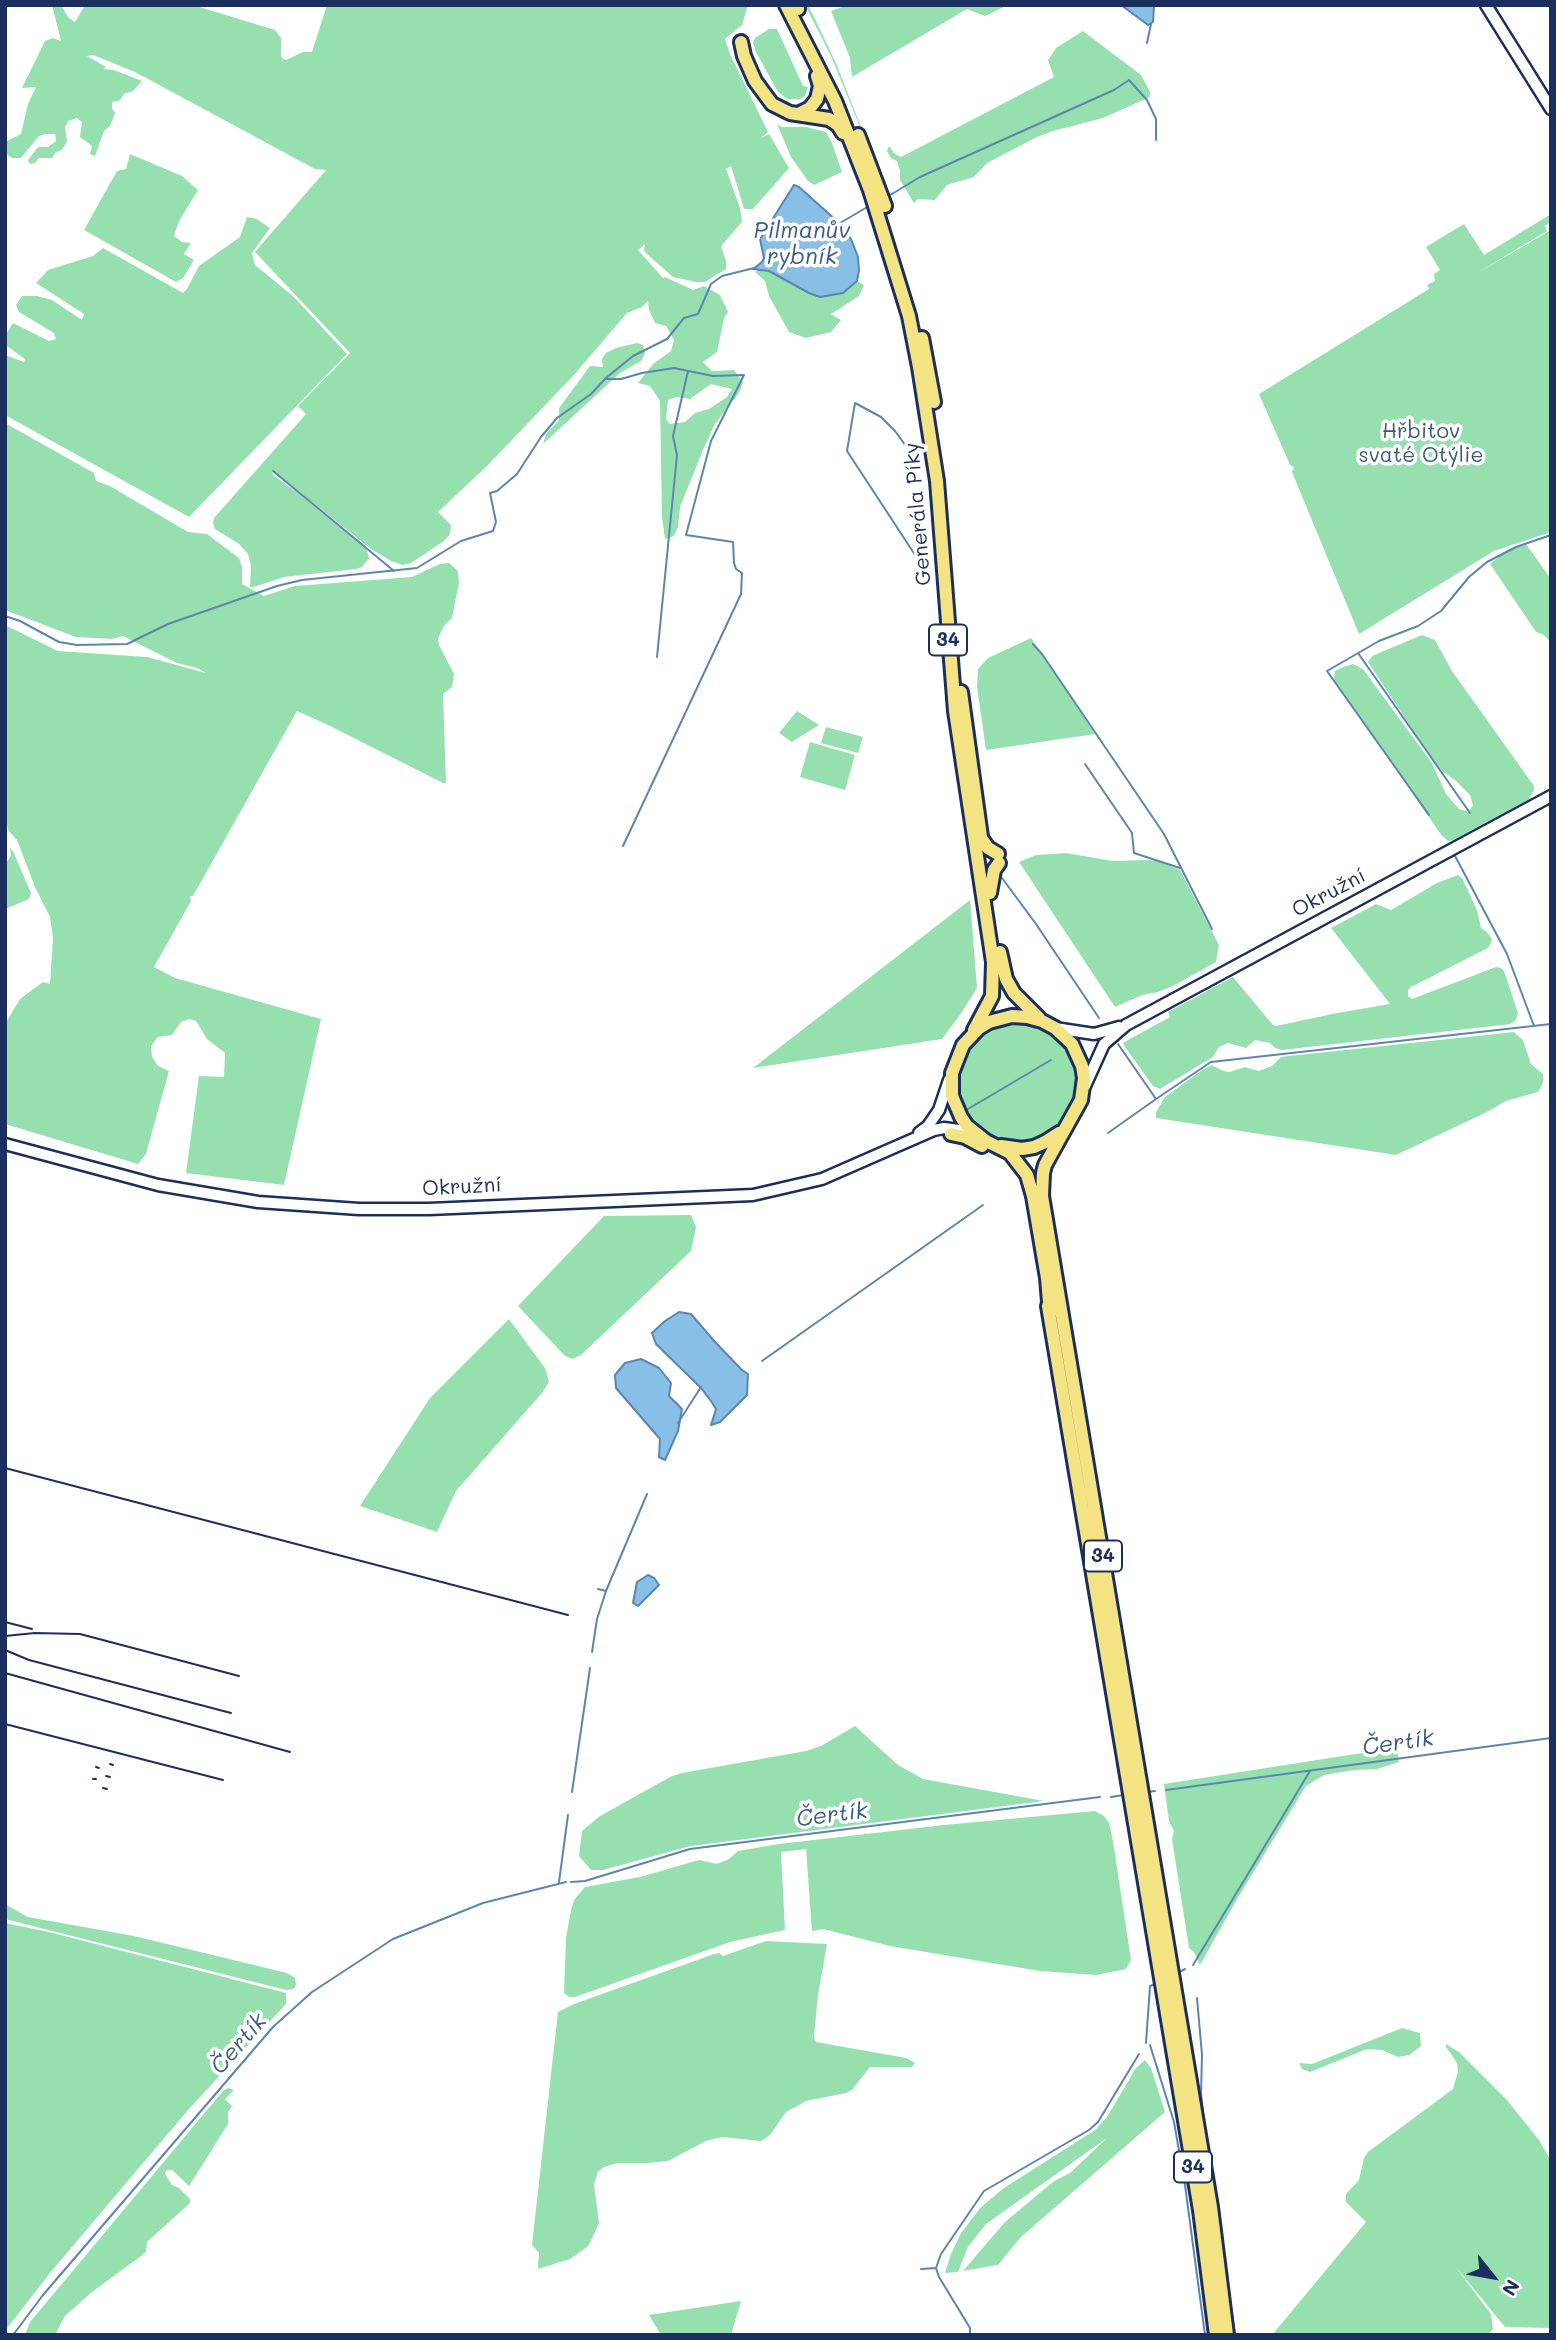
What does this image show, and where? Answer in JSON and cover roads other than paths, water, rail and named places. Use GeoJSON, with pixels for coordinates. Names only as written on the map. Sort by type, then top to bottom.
{"type":"FeatureCollection","features":[{"type":"Feature","properties":{"kind":"highway","name":"Generála Píky"},"geometry":{"type":"LineString","coordinates":[[794,6],[807,45],[874,188]]}},
{"type":"Feature","properties":{"kind":"highway","name":"Generála Píky"},"geometry":{"type":"LineString","coordinates":[[794,6],[843,99],[917,315],[936,413],[945,480],[961,696],[990,893],[1006,979],[1014,993],[1042,1021]]}},
{"type":"Feature","properties":{"kind":"highway"},"geometry":{"type":"LineString","coordinates":[[741,42],[744,56],[763,93],[777,108],[823,117],[834,122],[855,151]]}},
{"type":"Feature","properties":{"kind":"highway"},"geometry":{"type":"LineString","coordinates":[[798,114],[813,105],[820,92],[807,45]]}},
{"type":"Feature","properties":{"kind":"highway","name":"Generála Píky"},"geometry":{"type":"LineString","coordinates":[[885,219],[909,316],[928,416],[937,481],[956,721],[993,962],[992,996],[970,1036]]}},
{"type":"Feature","properties":{"kind":"highway"},"geometry":{"type":"LineString","coordinates":[[981,838],[998,859],[990,893]]}},
{"type":"Feature","properties":{"kind":"highway","name":"34"},"geometry":{"type":"LineString","coordinates":[[952,1073],[957,1054],[970,1036],[979,1028],[1000,1018],[1027,1017],[1055,1028],[1065,1035],[1082,1066],[1083,1089],[1077,1110],[1045,1164],[1042,1196],[1132,1769]]}},
{"type":"Feature","properties":{"kind":"highway"},"geometry":{"type":"LineString","coordinates":[[952,1073],[951,1084],[956,1107],[967,1126],[1017,1160],[1031,1184],[1047,1278],[1050,1314]]}},
{"type":"Feature","properties":{"kind":"highway"},"geometry":{"type":"LineString","coordinates":[[998,1146],[1022,1149],[1034,1147],[1045,1143],[1065,1128]]}},
{"type":"Feature","properties":{"kind":"highway"},"geometry":{"type":"LineString","coordinates":[[951,1134],[965,1137],[998,1154],[1013,1166],[1020,1177],[1030,1212],[1050,1314]]}},
{"type":"Feature","properties":{"kind":"highway","name":"34"},"geometry":{"type":"LineString","coordinates":[[1050,1314],[1139,1808],[1170,2001],[1216,2335]]}},
{"type":"Feature","properties":{"kind":"highway","name":"34"},"geometry":{"type":"LineString","coordinates":[[1170,2001],[1209,2195],[1227,2335]]}},
{"type":"Feature","properties":{"kind":"main road"},"geometry":{"type":"LineString","coordinates":[[1486,5],[1551,109]]}},
{"type":"Feature","properties":{"kind":"main road","name":"Okružní"},"geometry":{"type":"LineString","coordinates":[[1083,1089],[1104,1044],[1126,1025],[1551,796]]}},
{"type":"Feature","properties":{"kind":"main road","name":"Okružní"},"geometry":{"type":"LineString","coordinates":[[1055,1028],[1094,1034],[1126,1025]]}},
{"type":"Feature","properties":{"kind":"main road","name":"Okružní"},"geometry":{"type":"LineString","coordinates":[[5,1144],[158,1185],[258,1202],[359,1209],[429,1209],[753,1195],[822,1180],[915,1136],[928,1126],[939,1110],[952,1073]]}},
{"type":"Feature","properties":{"kind":"main road","name":"Okružní"},"geometry":{"type":"LineString","coordinates":[[915,1136],[944,1128],[974,1132]]}},
{"type":"Feature","properties":{"kind":"main road"},"geometry":{"type":"LineString","coordinates":[[891,1149],[934,1134],[951,1134]]}},
{"type":"Feature","properties":{"kind":"water"},"geometry":{"type":"Polygon","coordinates":[[[1121,5],[1154,5],[1153,22],[1148,25],[1121,5]]]}},
{"type":"Feature","properties":{"kind":"water","name":"Pilmanův rybník"},"geometry":{"type":"Polygon","coordinates":[[[794,185],[837,221],[836,225],[840,224],[851,239],[858,257],[859,270],[857,281],[843,293],[820,297],[769,271],[753,269],[764,258],[760,239],[794,185]]]}},
{"type":"Feature","properties":{"kind":"water"},"geometry":{"type":"Polygon","coordinates":[[[679,1312],[691,1314],[748,1374],[747,1395],[720,1422],[711,1425],[716,1409],[711,1401],[656,1344],[652,1333],[679,1312]]]}},
{"type":"Feature","properties":{"kind":"water"},"geometry":{"type":"Polygon","coordinates":[[[641,1359],[659,1368],[671,1383],[669,1396],[682,1409],[678,1431],[665,1460],[659,1457],[660,1439],[616,1388],[615,1375],[625,1363],[641,1359]]]}},
{"type":"Feature","properties":{"kind":"water"},"geometry":{"type":"Polygon","coordinates":[[[648,1575],[659,1585],[638,1606],[633,1603],[637,1582],[648,1575]]]}},
{"type":"Feature","properties":{"kind":"waterway"},"geometry":{"type":"LineString","coordinates":[[1147,43],[1151,24]]}},
{"type":"Feature","properties":{"kind":"waterway"},"geometry":{"type":"LineString","coordinates":[[887,197],[920,177],[1114,90],[1129,80],[1147,100],[1156,119],[1156,140]]}},
{"type":"Feature","properties":{"kind":"waterway"},"geometry":{"type":"LineString","coordinates":[[835,226],[869,206]]}},
{"type":"Feature","properties":{"kind":"waterway"},"geometry":{"type":"LineString","coordinates":[[5,616],[59,642],[77,645],[127,644],[168,624],[277,586],[302,580],[417,568],[461,541],[493,531],[496,522],[490,493],[497,491],[517,474],[557,418],[591,394],[633,356],[667,339],[684,318],[698,314],[711,284],[722,276],[754,268]]}},
{"type":"Feature","properties":{"kind":"waterway"},"geometry":{"type":"LineString","coordinates":[[607,379],[621,379],[674,368],[713,376],[744,375],[711,441],[686,535],[733,542],[734,563],[736,569],[742,573],[741,594],[623,846]]}},
{"type":"Feature","properties":{"kind":"waterway"},"geometry":{"type":"LineString","coordinates":[[657,657],[677,455],[673,436],[688,371]]}},
{"type":"Feature","properties":{"kind":"waterway"},"geometry":{"type":"LineString","coordinates":[[911,453],[881,417],[855,403],[847,451],[921,564]]}},
{"type":"Feature","properties":{"kind":"waterway"},"geometry":{"type":"LineString","coordinates":[[273,471],[394,571]]}},
{"type":"Feature","properties":{"kind":"waterway"},"geometry":{"type":"LineString","coordinates":[[1429,815],[1327,671],[1379,641],[1418,626],[1441,611],[1469,577],[1487,562],[1516,547],[1551,535]]}},
{"type":"Feature","properties":{"kind":"waterway"},"geometry":{"type":"LineString","coordinates":[[1033,644],[1164,834],[1212,929]]}},
{"type":"Feature","properties":{"kind":"waterway"},"geometry":{"type":"LineString","coordinates":[[1358,653],[1470,813]]}},
{"type":"Feature","properties":{"kind":"waterway"},"geometry":{"type":"LineString","coordinates":[[1085,764],[1132,833],[1134,853],[1180,868]]}},
{"type":"Feature","properties":{"kind":"waterway"},"geometry":{"type":"LineString","coordinates":[[1454,854],[1507,954],[1534,1026]]}},
{"type":"Feature","properties":{"kind":"waterway"},"geometry":{"type":"LineString","coordinates":[[1002,878],[1099,1018]]}},
{"type":"Feature","properties":{"kind":"waterway"},"geometry":{"type":"LineString","coordinates":[[1118,1044],[1156,1099],[1211,1062],[1551,1024]]}},
{"type":"Feature","properties":{"kind":"waterway"},"geometry":{"type":"LineString","coordinates":[[968,1109],[1051,1060]]}},
{"type":"Feature","properties":{"kind":"waterway"},"geometry":{"type":"LineString","coordinates":[[1108,1133],[1156,1099]]}},
{"type":"Feature","properties":{"kind":"waterway"},"geometry":{"type":"LineString","coordinates":[[762,1361],[983,1205]]}},
{"type":"Feature","properties":{"kind":"waterway"},"geometry":{"type":"LineString","coordinates":[[678,1423],[701,1387]]}},
{"type":"Feature","properties":{"kind":"waterway"},"geometry":{"type":"LineString","coordinates":[[592,1652],[597,1619],[606,1591],[647,1494]]}},
{"type":"Feature","properties":{"kind":"waterway"},"geometry":{"type":"LineString","coordinates":[[598,1589],[606,1591]]}},
{"type":"Feature","properties":{"kind":"waterway"},"geometry":{"type":"LineString","coordinates":[[572,1792],[590,1668]]}},
{"type":"Feature","properties":{"kind":"waterway","name":"Čertík"},"geometry":{"type":"LineString","coordinates":[[1166,1790],[1551,1738]]}},
{"type":"Feature","properties":{"kind":"waterway"},"geometry":{"type":"LineString","coordinates":[[1193,1965],[1310,1771]]}},
{"type":"Feature","properties":{"kind":"waterway","name":"Čertík"},"geometry":{"type":"LineString","coordinates":[[1147,1792],[1155,1791]]}},
{"type":"Feature","properties":{"kind":"waterway","name":"Čertík"},"geometry":{"type":"LineString","coordinates":[[1111,1797],[1124,1795]]}},
{"type":"Feature","properties":{"kind":"waterway","name":"Čertík"},"geometry":{"type":"LineString","coordinates":[[571,1882],[585,1881],[690,1849],[1100,1797]]}},
{"type":"Feature","properties":{"kind":"waterway"},"geometry":{"type":"LineString","coordinates":[[559,1882],[568,1815]]}},
{"type":"Feature","properties":{"kind":"waterway","name":"Čertík"},"geometry":{"type":"LineString","coordinates":[[13,2335],[43,2295],[273,2027],[312,1992],[393,1939],[483,1903],[566,1882]]}},
{"type":"Feature","properties":{"kind":"waterway"},"geometry":{"type":"LineString","coordinates":[[1179,1972],[1185,1969]]}},
{"type":"Feature","properties":{"kind":"waterway"},"geometry":{"type":"LineString","coordinates":[[1146,2043],[1150,1986],[1155,1984]]}},
{"type":"Feature","properties":{"kind":"waterway"},"geometry":{"type":"LineString","coordinates":[[1197,1998],[1204,2123],[1235,2335]]}},
{"type":"Feature","properties":{"kind":"waterway"},"geometry":{"type":"LineString","coordinates":[[1150,2045],[1174,2122],[1205,2335]]}},
{"type":"Feature","properties":{"kind":"waterway"},"geometry":{"type":"LineString","coordinates":[[921,2269],[936,2268],[941,2254],[984,2191],[1089,2130],[1098,2122],[1139,2054]]}},
{"type":"Feature","properties":{"kind":"waterway"},"geometry":{"type":"LineString","coordinates":[[936,2268],[970,2328],[970,2335]]}},
{"type":"Feature","properties":{"kind":"railway"},"geometry":{"type":"LineString","coordinates":[[5,1468],[568,1615]]}},
{"type":"Feature","properties":{"kind":"railway"},"geometry":{"type":"LineString","coordinates":[[5,1622],[32,1629]]}},
{"type":"Feature","properties":{"kind":"railway"},"geometry":{"type":"LineString","coordinates":[[5,1636],[35,1633],[80,1634],[239,1676]]}},
{"type":"Feature","properties":{"kind":"railway"},"geometry":{"type":"LineString","coordinates":[[5,1650],[29,1660],[231,1713]]}},
{"type":"Feature","properties":{"kind":"railway"},"geometry":{"type":"LineString","coordinates":[[5,1673],[290,1752]]}},
{"type":"Feature","properties":{"kind":"railway"},"geometry":{"type":"LineString","coordinates":[[5,1724],[223,1780]]}},
{"type":"Feature","properties":{"kind":"railway"},"geometry":{"type":"LineString","coordinates":[[106,1776],[110,1777]]}},
{"type":"Feature","properties":{"kind":"railway"},"geometry":{"type":"LineString","coordinates":[[103,1788],[107,1789]]}},
{"type":"Feature","properties":{"kind":"park label","name":"Hřbitov svaté Otýlie"},"geometry":{"type":"Point","coordinates":[1421,444]}}]}
